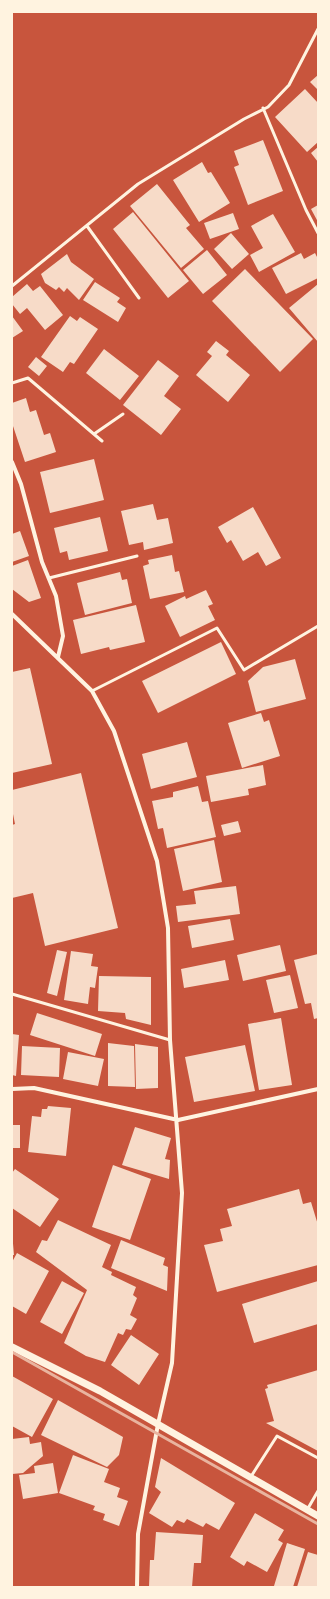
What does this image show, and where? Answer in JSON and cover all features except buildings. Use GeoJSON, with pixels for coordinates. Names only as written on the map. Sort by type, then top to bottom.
{"type":"FeatureCollection","features":[{"type":"Feature","properties":{"kind":"street"},"geometry":{"type":"LineString","coordinates":[[12,462],[21,484],[42,562],[56,596],[63,636],[58,657]]}},
{"type":"Feature","properties":{"kind":"street"},"geometry":{"type":"LineString","coordinates":[[12,614],[92,691],[114,731],[157,861],[168,928],[170,1040],[178,1120],[182,1194],[172,1363],[158,1424],[138,1534],[138,1587]]}},
{"type":"Feature","properties":{"kind":"street"},"geometry":{"type":"LineString","coordinates":[[12,1089],[34,1088],[178,1120],[318,1089]]}},
{"type":"Feature","properties":{"kind":"street"},"geometry":{"type":"LineString","coordinates":[[12,1346],[100,1391],[318,1516]]}},
{"type":"Feature","properties":{"kind":"lane"},"geometry":{"type":"LineString","coordinates":[[12,286],[138,184],[244,118],[264,108],[289,85],[318,29]]}},
{"type":"Feature","properties":{"kind":"lane"},"geometry":{"type":"LineString","coordinates":[[264,108],[306,210],[318,233]]}},
{"type":"Feature","properties":{"kind":"lane"},"geometry":{"type":"LineString","coordinates":[[86,226],[138,298]]}},
{"type":"Feature","properties":{"kind":"lane"},"geometry":{"type":"LineString","coordinates":[[12,383],[28,378],[102,442]]}},
{"type":"Feature","properties":{"kind":"lane"},"geometry":{"type":"LineString","coordinates":[[94,434],[123,414]]}},
{"type":"Feature","properties":{"kind":"lane"},"geometry":{"type":"LineString","coordinates":[[49,578],[137,556]]}},
{"type":"Feature","properties":{"kind":"lane"},"geometry":{"type":"LineString","coordinates":[[92,691],[218,628],[244,670],[318,626]]}},
{"type":"Feature","properties":{"kind":"lane"},"geometry":{"type":"LineString","coordinates":[[12,994],[170,1040]]}},
{"type":"Feature","properties":{"kind":"lane"},"geometry":{"type":"LineString","coordinates":[[250,1478],[277,1436],[318,1458]]}},
{"type":"Feature","properties":{"kind":"lane"},"geometry":{"type":"LineString","coordinates":[[307,1510],[318,1491]]}},
{"type":"Feature","properties":{"kind":"railway"},"geometry":{"type":"LineString","coordinates":[[12,1352],[318,1524]]}}]}
